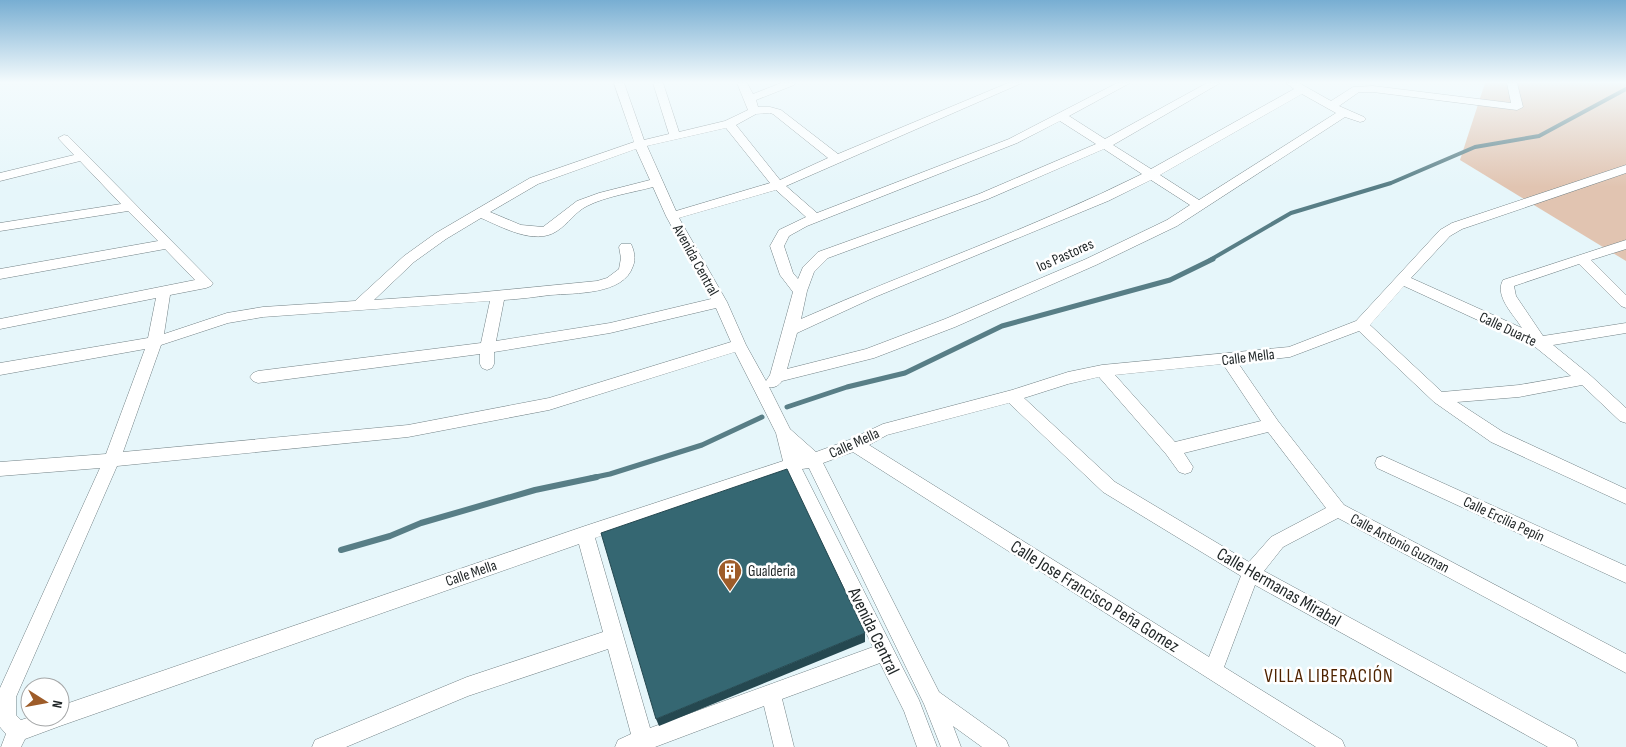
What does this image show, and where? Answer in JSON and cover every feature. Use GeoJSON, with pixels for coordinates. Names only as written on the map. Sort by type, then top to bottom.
{"type":"FeatureCollection","features":[{"type":"Feature","properties":{"kind":"street","name":"Avenida Central"},"geometry":{"type":"LineString","coordinates":[[631,118],[672,216],[720,302],[739,345],[784,433],[792,465],[912,707],[927,747]]}},
{"type":"Feature","properties":{"kind":"street"},"geometry":{"type":"LineString","coordinates":[[669,118],[675,136]]}},
{"type":"Feature","properties":{"kind":"street"},"geometry":{"type":"LineString","coordinates":[[360,304],[408,258],[480,212],[534,181],[598,157],[640,144],[729,124],[736,118]]}},
{"type":"Feature","properties":{"kind":"street"},"geometry":{"type":"LineString","coordinates":[[785,118],[836,159]]}},
{"type":"Feature","properties":{"kind":"street"},"geometry":{"type":"LineString","coordinates":[[672,216],[778,185],[933,118]]}},
{"type":"Feature","properties":{"kind":"street"},"geometry":{"type":"LineString","coordinates":[[800,291],[787,276],[777,246],[784,234],[815,218],[1013,141],[1060,118]]}},
{"type":"Feature","properties":{"kind":"street"},"geometry":{"type":"LineString","coordinates":[[1063,118],[1200,206]]}},
{"type":"Feature","properties":{"kind":"street"},"geometry":{"type":"LineString","coordinates":[[765,393],[777,377],[792,328],[800,291],[808,270],[823,256],[1011,185],[1104,145],[1153,118]]}},
{"type":"Feature","properties":{"kind":"street"},"geometry":{"type":"LineString","coordinates":[[792,328],[1104,198],[1152,174],[1252,118]]}},
{"type":"Feature","properties":{"kind":"street","name":"los Pastores"},"geometry":{"type":"LineString","coordinates":[[777,377],[869,354],[950,323],[1172,224],[1336,118]]}},
{"type":"Feature","properties":{"kind":"street"},"geometry":{"type":"LineString","coordinates":[[729,124],[778,185],[815,218]]}},
{"type":"Feature","properties":{"kind":"street"},"geometry":{"type":"LineString","coordinates":[[0,324],[206,283],[64,138]]}},
{"type":"Feature","properties":{"kind":"street"},"geometry":{"type":"LineString","coordinates":[[0,177],[82,157]]}},
{"type":"Feature","properties":{"kind":"street","name":"Calle Mella"},"geometry":{"type":"LineString","coordinates":[[70,713],[584,534],[792,465],[813,460],[855,445],[884,430],[1012,396],[1068,378],[1102,371],[1228,360],[1290,352],[1361,325],[1445,233],[1456,226],[1626,169]]}},
{"type":"Feature","properties":{"kind":"street"},"geometry":{"type":"LineString","coordinates":[[480,212],[524,230],[542,232],[551,229],[572,210],[585,202],[657,182]]}},
{"type":"Feature","properties":{"kind":"street"},"geometry":{"type":"LineString","coordinates":[[0,226],[131,206]]}},
{"type":"Feature","properties":{"kind":"street"},"geometry":{"type":"LineString","coordinates":[[0,274],[168,244]]}},
{"type":"Feature","properties":{"kind":"street"},"geometry":{"type":"LineString","coordinates":[[1626,244],[1508,283],[1507,290],[1509,298],[1539,342],[1626,328]]}},
{"type":"Feature","properties":{"kind":"street"},"geometry":{"type":"LineString","coordinates":[[0,369],[156,342],[227,318],[263,312],[498,296],[604,284],[620,276],[628,266],[629,259],[626,246]]}},
{"type":"Feature","properties":{"kind":"street"},"geometry":{"type":"LineString","coordinates":[[1582,259],[1626,303]]}},
{"type":"Feature","properties":{"kind":"street","name":"Calle Duarte"},"geometry":{"type":"LineString","coordinates":[[1401,279],[1539,342],[1586,378],[1626,417]]}},
{"type":"Feature","properties":{"kind":"street"},"geometry":{"type":"LineString","coordinates":[[15,739],[6,719],[6,697],[112,460],[156,342],[164,291]]}},
{"type":"Feature","properties":{"kind":"street"},"geometry":{"type":"LineString","coordinates":[[487,364],[487,348],[498,296]]}},
{"type":"Feature","properties":{"kind":"street"},"geometry":{"type":"LineString","coordinates":[[258,377],[487,348],[610,328],[720,302]]}},
{"type":"Feature","properties":{"kind":"street"},"geometry":{"type":"LineString","coordinates":[[1361,325],[1439,398],[1496,437],[1626,497]]}},
{"type":"Feature","properties":{"kind":"street"},"geometry":{"type":"LineString","coordinates":[[0,469],[408,431],[549,404],[739,345]]}},
{"type":"Feature","properties":{"kind":"street","name":"Calle Antonio Guzman"},"geometry":{"type":"LineString","coordinates":[[1228,360],[1272,425],[1338,510],[1626,664]]}},
{"type":"Feature","properties":{"kind":"street"},"geometry":{"type":"LineString","coordinates":[[1102,371],[1172,449],[1185,467]]}},
{"type":"Feature","properties":{"kind":"street"},"geometry":{"type":"LineString","coordinates":[[1439,398],[1519,390],[1586,378]]}},
{"type":"Feature","properties":{"kind":"street","name":"Calle Hermanas Mirabal"},"geometry":{"type":"LineString","coordinates":[[1012,396],[1109,487],[1251,573],[1568,747]]}},
{"type":"Feature","properties":{"kind":"street"},"geometry":{"type":"LineString","coordinates":[[1172,449],[1272,425]]}},
{"type":"Feature","properties":{"kind":"street","name":"Avenida Central"},"geometry":{"type":"LineString","coordinates":[[784,433],[813,460],[932,699],[951,747]]}},
{"type":"Feature","properties":{"kind":"street","name":"Calle Jose Francisco Peña Gomez"},"geometry":{"type":"LineString","coordinates":[[855,445],[1335,747]]}},
{"type":"Feature","properties":{"kind":"street","name":"Calle Ercilia Pepín"},"geometry":{"type":"LineString","coordinates":[[1383,463],[1626,575]]}},
{"type":"Feature","properties":{"kind":"street"},"geometry":{"type":"LineString","coordinates":[[1213,671],[1251,573],[1277,542],[1338,510]]}},
{"type":"Feature","properties":{"kind":"street"},"geometry":{"type":"LineString","coordinates":[[584,534],[613,638],[638,745],[885,652]]}},
{"type":"Feature","properties":{"kind":"street"},"geometry":{"type":"LineString","coordinates":[[322,747],[467,687],[613,638]]}},
{"type":"Feature","properties":{"kind":"street"},"geometry":{"type":"LineString","coordinates":[[771,694],[784,747]]}},
{"type":"Feature","properties":{"kind":"street"},"geometry":{"type":"LineString","coordinates":[[932,699],[999,747]]}},
{"type":"Feature","properties":{"kind":"street","name":"Calle Mella"},"geometry":{"type":"LineString","coordinates":[[15,739],[39,727]]}},
{"type":"Feature","properties":{"kind":"shaded area"},"geometry":{"type":"Polygon","coordinates":[[[1474,118],[1626,118],[1626,261],[1460,160],[1474,118]]]}},
{"type":"Feature","properties":{"kind":"building","name":"Gualderia"},"geometry":{"type":"Polygon","coordinates":[[[787,469],[865,633],[656,719],[601,533],[787,469]]]}},
{"type":"Feature","properties":{"kind":"waterway"},"geometry":{"type":"LineString","coordinates":[[1210,260],[1291,213],[1391,183],[1475,147],[1539,136],[1573,118]]}},
{"type":"Feature","properties":{"kind":"waterway"},"geometry":{"type":"LineString","coordinates":[[787,407],[847,387],[905,373],[1002,326],[1170,280],[1213,259]]}},
{"type":"Feature","properties":{"kind":"waterway"},"geometry":{"type":"LineString","coordinates":[[591,478],[610,474],[702,445],[762,417]]}},
{"type":"Feature","properties":{"kind":"waterway"},"geometry":{"type":"LineString","coordinates":[[341,550],[390,536],[421,523],[535,490],[597,477]]}},
{"type":"Feature","properties":{"kind":"place","name":"Gualderia"},"geometry":{"type":"Point","coordinates":[730,592]}},
{"type":"Feature","properties":{"kind":"district","name":"VILLA LIBERACIÓN"},"geometry":{"type":"Point","coordinates":[1329,675]}}]}
